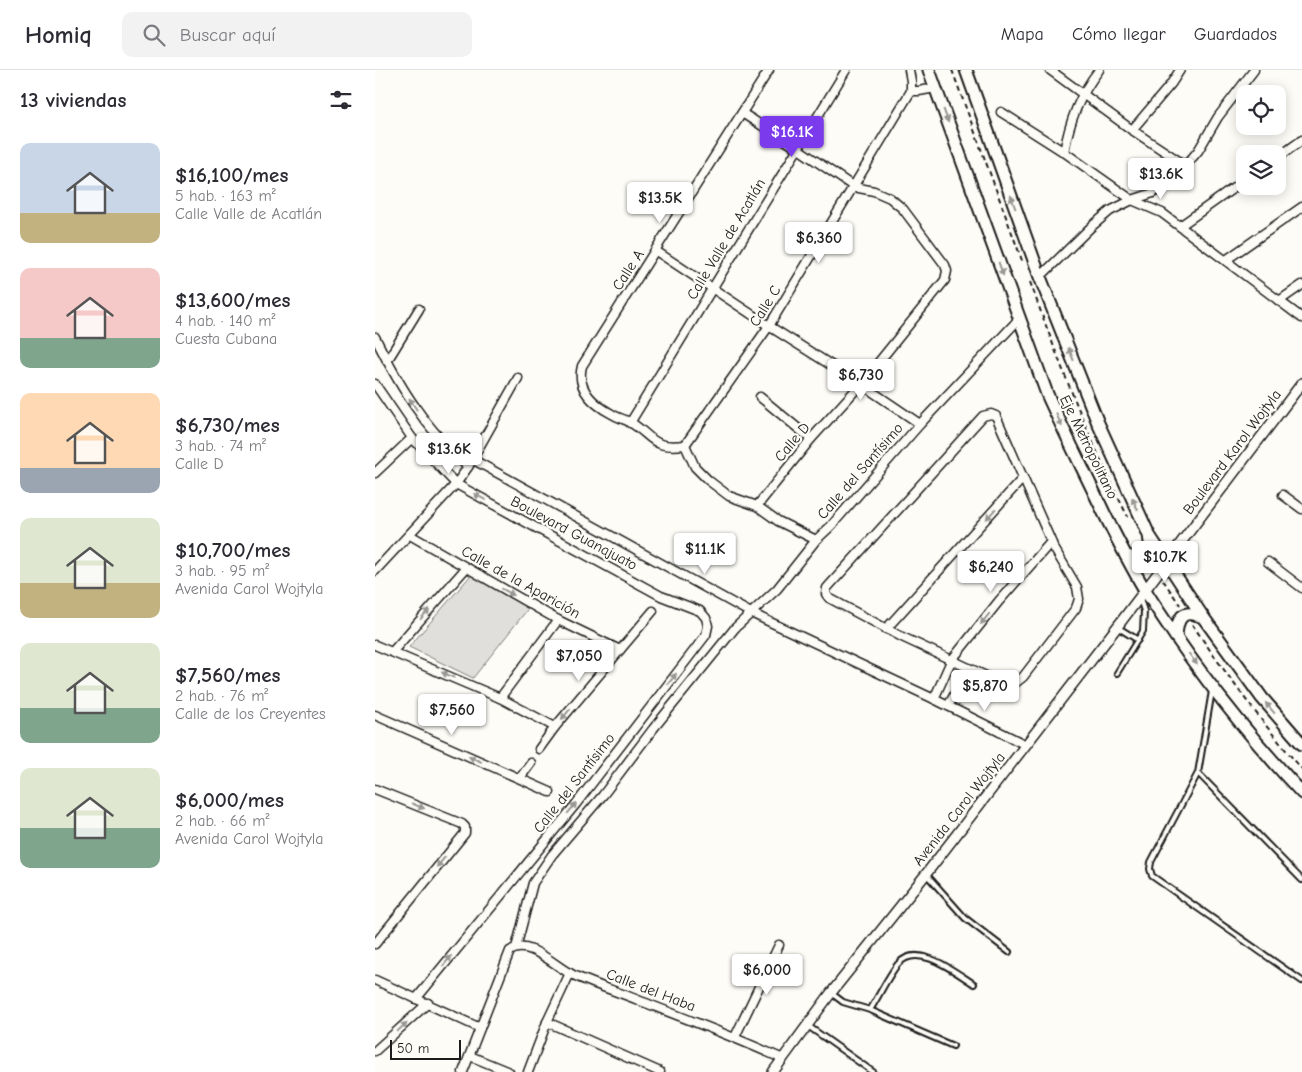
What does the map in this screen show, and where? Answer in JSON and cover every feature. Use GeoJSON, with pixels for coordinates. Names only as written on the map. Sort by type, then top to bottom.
{"type":"FeatureCollection","features":[{"type":"Feature","properties":{"kind":"main road","name":"Eje Metropolitano"},"geometry":{"type":"LineString","coordinates":[[929,70],[1047,394],[1126,556],[1142,594],[1231,710],[1302,793]]}},
{"type":"Feature","properties":{"kind":"main road","name":"Eje Metropolitano"},"geometry":{"type":"LineString","coordinates":[[966,70],[1040,277],[1098,423],[1149,535],[1203,617],[1262,698],[1302,744]]}},
{"type":"Feature","properties":{"kind":"main road"},"geometry":{"type":"LineString","coordinates":[[1126,556],[1139,559],[1147,555],[1151,544],[1149,535]]}},
{"type":"Feature","properties":{"kind":"main road"},"geometry":{"type":"LineString","coordinates":[[1176,638],[1177,622],[1182,616],[1190,614],[1203,617]]}},
{"type":"Feature","properties":{"kind":"street","name":"Calle A"},"geometry":{"type":"LineString","coordinates":[[630,423],[611,414],[586,395],[581,384],[582,366],[769,70]]}},
{"type":"Feature","properties":{"kind":"street","name":"Calle Valle de Acatlán"},"geometry":{"type":"LineString","coordinates":[[630,423],[845,70]]}},
{"type":"Feature","properties":{"kind":"street"},"geometry":{"type":"LineString","coordinates":[[909,70],[911,91],[935,88]]}},
{"type":"Feature","properties":{"kind":"street"},"geometry":{"type":"LineString","coordinates":[[1050,70],[1132,130],[1185,165]]}},
{"type":"Feature","properties":{"kind":"street"},"geometry":{"type":"LineString","coordinates":[[1065,152],[1070,124],[1083,94],[1099,70]]}},
{"type":"Feature","properties":{"kind":"street"},"geometry":{"type":"LineString","coordinates":[[1132,130],[1171,84],[1180,70]]}},
{"type":"Feature","properties":{"kind":"street"},"geometry":{"type":"LineString","coordinates":[[1040,277],[1110,211],[1132,200],[1153,193],[1176,177],[1198,151],[1218,118],[1255,70]]}},
{"type":"Feature","properties":{"kind":"street","name":"Calle C"},"geometry":{"type":"LineString","coordinates":[[685,445],[769,326],[911,91]]}},
{"type":"Feature","properties":{"kind":"street"},"geometry":{"type":"LineString","coordinates":[[1001,112],[1065,152],[1132,200],[1162,213],[1302,318]]}},
{"type":"Feature","properties":{"kind":"street"},"geometry":{"type":"LineString","coordinates":[[742,113],[854,187]]}},
{"type":"Feature","properties":{"kind":"street"},"geometry":{"type":"LineString","coordinates":[[1286,152],[1302,140]]}},
{"type":"Feature","properties":{"kind":"street"},"geometry":{"type":"LineString","coordinates":[[1180,226],[1236,186]]}},
{"type":"Feature","properties":{"kind":"street","name":"Calle D"},"geometry":{"type":"LineString","coordinates":[[757,506],[811,438],[861,384],[945,280],[947,271],[945,265],[903,209],[890,198],[874,191],[854,187]]}},
{"type":"Feature","properties":{"kind":"street"},"geometry":{"type":"LineString","coordinates":[[1226,260],[1302,207]]}},
{"type":"Feature","properties":{"kind":"street"},"geometry":{"type":"LineString","coordinates":[[656,250],[920,424]]}},
{"type":"Feature","properties":{"kind":"street"},"geometry":{"type":"LineString","coordinates":[[1279,301],[1302,284]]}},
{"type":"Feature","properties":{"kind":"street"},"geometry":{"type":"LineString","coordinates":[[387,361],[419,309]]}},
{"type":"Feature","properties":{"kind":"street","name":"Calle del Santísimo"},"geometry":{"type":"LineString","coordinates":[[685,445],[695,467],[729,496],[757,506],[778,522],[816,540],[856,498],[920,424],[1019,319]]}},
{"type":"Feature","properties":{"kind":"street"},"geometry":{"type":"LineString","coordinates":[[375,337],[415,407],[441,441],[468,467]]}},
{"type":"Feature","properties":{"kind":"street"},"geometry":{"type":"LineString","coordinates":[[375,571],[456,484],[468,467],[518,378]]}},
{"type":"Feature","properties":{"kind":"street","name":"Boulevard Karol Wojtyla"},"geometry":{"type":"LineString","coordinates":[[1166,562],[1302,383]]}},
{"type":"Feature","properties":{"kind":"street","name":"Boulevard Guanajuato"},"geometry":{"type":"LineString","coordinates":[[375,384],[412,438],[456,484],[661,596]]}},
{"type":"Feature","properties":{"kind":"street"},"geometry":{"type":"LineString","coordinates":[[759,397],[811,438]]}},
{"type":"Feature","properties":{"kind":"street"},"geometry":{"type":"LineString","coordinates":[[991,414],[997,416],[1051,542],[1077,588],[1079,599],[1076,608],[1023,677],[1014,684],[1003,684],[951,661],[886,629],[829,598],[826,594],[827,588],[983,416],[991,414]]}},
{"type":"Feature","properties":{"kind":"street"},"geometry":{"type":"LineString","coordinates":[[630,423],[659,444],[685,445]]}},
{"type":"Feature","properties":{"kind":"street"},"geometry":{"type":"LineString","coordinates":[[375,473],[412,438]]}},
{"type":"Feature","properties":{"kind":"street"},"geometry":{"type":"LineString","coordinates":[[472,459],[751,613],[934,699],[1026,745]]}},
{"type":"Feature","properties":{"kind":"street"},"geometry":{"type":"LineString","coordinates":[[886,629],[1023,478]]}},
{"type":"Feature","properties":{"kind":"street"},"geometry":{"type":"LineString","coordinates":[[1283,495],[1302,509]]}},
{"type":"Feature","properties":{"kind":"street","name":"Calle de la Aparición"},"geometry":{"type":"LineString","coordinates":[[410,535],[558,620],[620,650]]}},
{"type":"Feature","properties":{"kind":"street"},"geometry":{"type":"LineString","coordinates":[[463,1072],[513,950],[533,883],[552,855],[603,795],[653,729],[735,628],[777,589],[816,540]]}},
{"type":"Feature","properties":{"kind":"street"},"geometry":{"type":"LineString","coordinates":[[934,699],[951,661],[999,601],[1051,542]]}},
{"type":"Feature","properties":{"kind":"street","name":"Avenida Carol Wojtyla"},"geometry":{"type":"LineString","coordinates":[[773,1072],[831,993],[926,874],[1166,562]]}},
{"type":"Feature","properties":{"kind":"street"},"geometry":{"type":"LineString","coordinates":[[1268,562],[1302,588]]}},
{"type":"Feature","properties":{"kind":"street"},"geometry":{"type":"LineString","coordinates":[[393,651],[466,568]]}},
{"type":"Feature","properties":{"kind":"street","name":"Calle del Santísimo"},"geometry":{"type":"LineString","coordinates":[[416,998],[576,804],[706,635],[708,626],[706,618],[700,611],[661,596]]}},
{"type":"Feature","properties":{"kind":"street"},"geometry":{"type":"LineString","coordinates":[[539,749],[653,611]]}},
{"type":"Feature","properties":{"kind":"street"},"geometry":{"type":"LineString","coordinates":[[500,698],[558,620]]}},
{"type":"Feature","properties":{"kind":"street"},"geometry":{"type":"LineString","coordinates":[[375,644],[500,698],[555,728]]}},
{"type":"Feature","properties":{"kind":"street"},"geometry":{"type":"LineString","coordinates":[[948,706],[969,669]]}},
{"type":"Feature","properties":{"kind":"street"},"geometry":{"type":"LineString","coordinates":[[375,715],[550,792]]}},
{"type":"Feature","properties":{"kind":"street"},"geometry":{"type":"LineString","coordinates":[[520,778],[531,763]]}},
{"type":"Feature","properties":{"kind":"street"},"geometry":{"type":"LineString","coordinates":[[375,789],[462,824],[465,827],[465,833],[375,944]]}},
{"type":"Feature","properties":{"kind":"street"},"geometry":{"type":"LineString","coordinates":[[735,1037],[779,945]]}},
{"type":"Feature","properties":{"kind":"street","name":"Calle del Haba"},"geometry":{"type":"LineString","coordinates":[[513,950],[525,948],[545,956],[570,973],[735,1037],[783,1059]]}},
{"type":"Feature","properties":{"kind":"street"},"geometry":{"type":"LineString","coordinates":[[528,1072],[547,1022],[570,973]]}},
{"type":"Feature","properties":{"kind":"street"},"geometry":{"type":"LineString","coordinates":[[375,980],[480,1028]]}},
{"type":"Feature","properties":{"kind":"street"},"geometry":{"type":"LineString","coordinates":[[375,1051],[428,1003]]}},
{"type":"Feature","properties":{"kind":"street"},"geometry":{"type":"LineString","coordinates":[[547,1022],[660,1072]]}},
{"type":"Feature","properties":{"kind":"street"},"geometry":{"type":"LineString","coordinates":[[470,1056],[509,1072]]}},
{"type":"Feature","properties":{"kind":"lane"},"geometry":{"type":"LineString","coordinates":[[1117,673],[1143,631],[1144,612],[1142,594]]}},
{"type":"Feature","properties":{"kind":"lane"},"geometry":{"type":"LineString","coordinates":[[1117,627],[1138,640]]}},
{"type":"Feature","properties":{"kind":"lane"},"geometry":{"type":"LineString","coordinates":[[1213,686],[1198,773],[1151,862],[1152,876],[1302,981]]}},
{"type":"Feature","properties":{"kind":"lane"},"geometry":{"type":"LineString","coordinates":[[1198,773],[1302,880]]}},
{"type":"Feature","properties":{"kind":"lane"},"geometry":{"type":"LineString","coordinates":[[926,874],[965,918],[1009,952]]}},
{"type":"Feature","properties":{"kind":"lane"},"geometry":{"type":"LineString","coordinates":[[870,1010],[899,963],[907,958],[922,956],[934,959],[974,984]]}},
{"type":"Feature","properties":{"kind":"lane"},"geometry":{"type":"LineString","coordinates":[[831,993],[843,1002],[870,1010],[953,1046]]}},
{"type":"Feature","properties":{"kind":"lane"},"geometry":{"type":"LineString","coordinates":[[808,1026],[873,1072]]}},
{"type":"Feature","properties":{"kind":"shaded area"},"geometry":{"type":"Polygon","coordinates":[[[471,575],[531,605],[473,678],[409,647],[471,575]]]}}]}
